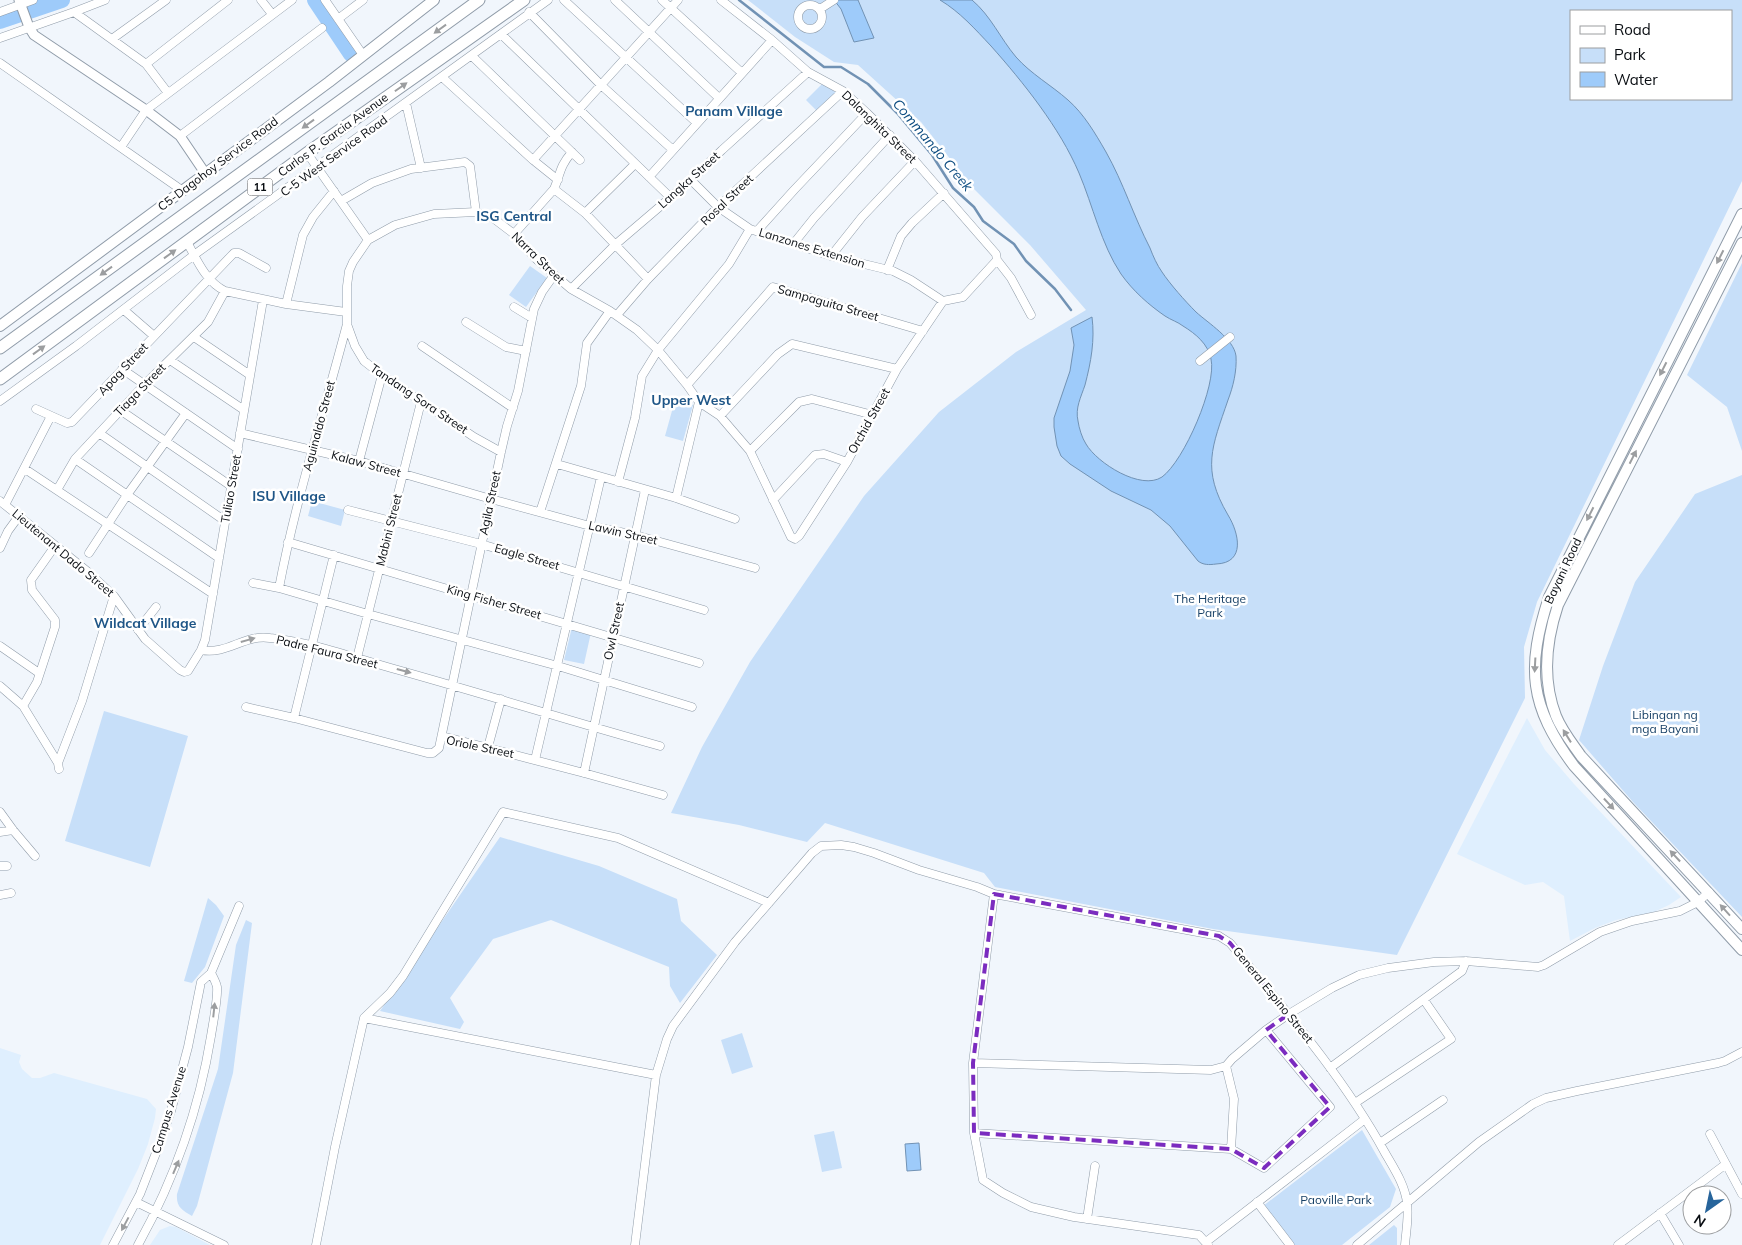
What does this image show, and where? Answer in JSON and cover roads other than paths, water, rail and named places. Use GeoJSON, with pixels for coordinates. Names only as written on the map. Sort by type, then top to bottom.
{"type":"FeatureCollection","features":[{"type":"Feature","properties":{"kind":"main road","name":"C5-Dagohoy Service Road"},"geometry":{"type":"LineString","coordinates":[[0,326],[184,191],[434,0]]}},
{"type":"Feature","properties":{"kind":"main road","name":"Carlos P. Garcia Avenue"},"geometry":{"type":"LineString","coordinates":[[0,348],[479,0]]}},
{"type":"Feature","properties":{"kind":"main road","name":"Carlos P. Garcia Avenue"},"geometry":{"type":"LineString","coordinates":[[0,379],[307,153],[524,0]]}},
{"type":"Feature","properties":{"kind":"main road","name":"Bayani Road"},"geometry":{"type":"LineString","coordinates":[[1742,214],[1558,578],[1546,605],[1536,643],[1535,676],[1539,703],[1546,723],[1557,744],[1574,766],[1742,950]]}},
{"type":"Feature","properties":{"kind":"main road","name":"Bayani Road"},"geometry":{"type":"LineString","coordinates":[[1742,243],[1568,583],[1552,622],[1547,647],[1546,676],[1556,717],[1566,736],[1581,756],[1742,929]]}},
{"type":"Feature","properties":{"kind":"main road"},"geometry":{"type":"LineString","coordinates":[[1558,578],[1568,583]]}},
{"type":"Feature","properties":{"kind":"street"},"geometry":{"type":"LineString","coordinates":[[0,12],[19,3],[33,0]]}},
{"type":"Feature","properties":{"kind":"street"},"geometry":{"type":"LineString","coordinates":[[0,38],[27,24],[74,12],[105,0]]}},
{"type":"Feature","properties":{"kind":"street"},"geometry":{"type":"LineString","coordinates":[[112,39],[166,0]]}},
{"type":"Feature","properties":{"kind":"street"},"geometry":{"type":"LineString","coordinates":[[146,64],[228,0]]}},
{"type":"Feature","properties":{"kind":"street"},"geometry":{"type":"LineString","coordinates":[[261,0],[272,14]]}},
{"type":"Feature","properties":{"kind":"street"},"geometry":{"type":"LineString","coordinates":[[121,147],[146,110],[292,0]]}},
{"type":"Feature","properties":{"kind":"street"},"geometry":{"type":"LineString","coordinates":[[325,0],[364,55]]}},
{"type":"Feature","properties":{"kind":"street"},"geometry":{"type":"LineString","coordinates":[[338,19],[363,0]]}},
{"type":"Feature","properties":{"kind":"street","name":"C-5 West Service Road"},"geometry":{"type":"LineString","coordinates":[[0,401],[194,256],[548,0]]}},
{"type":"Feature","properties":{"kind":"street"},"geometry":{"type":"LineString","coordinates":[[564,0],[696,123]]}},
{"type":"Feature","properties":{"kind":"street"},"geometry":{"type":"LineString","coordinates":[[615,0],[719,98]]}},
{"type":"Feature","properties":{"kind":"street"},"geometry":{"type":"LineString","coordinates":[[662,0],[742,73]]}},
{"type":"Feature","properties":{"kind":"street"},"geometry":{"type":"LineString","coordinates":[[533,160],[678,0]]}},
{"type":"Feature","properties":{"kind":"street","name":"Dalanghita Street"},"geometry":{"type":"LineString","coordinates":[[721,0],[772,40],[808,72],[843,90],[916,161],[997,257],[1011,278],[1030,315]]}},
{"type":"Feature","properties":{"kind":"street"},"geometry":{"type":"LineString","coordinates":[[822,8],[834,0]]}},
{"type":"Feature","properties":{"kind":"street"},"geometry":{"type":"LineString","coordinates":[[19,3],[27,24],[34,35],[146,110],[180,136],[205,174]]}},
{"type":"Feature","properties":{"kind":"street"},"geometry":{"type":"LineString","coordinates":[[74,12],[146,64],[168,93]]}},
{"type":"Feature","properties":{"kind":"street"},"geometry":{"type":"LineString","coordinates":[[529,12],[601,85],[673,150]]}},
{"type":"Feature","properties":{"kind":"street"},"geometry":{"type":"LineString","coordinates":[[180,136],[322,28]]}},
{"type":"Feature","properties":{"kind":"street"},"geometry":{"type":"LineString","coordinates":[[500,34],[670,197]]}},
{"type":"Feature","properties":{"kind":"street"},"geometry":{"type":"LineString","coordinates":[[648,177],[772,40]]}},
{"type":"Feature","properties":{"kind":"street"},"geometry":{"type":"LineString","coordinates":[[472,56],[580,160]]}},
{"type":"Feature","properties":{"kind":"street"},"geometry":{"type":"LineString","coordinates":[[0,63],[184,191]]}},
{"type":"Feature","properties":{"kind":"street","name":"Langka Street"},"geometry":{"type":"LineString","coordinates":[[571,289],[616,244],[692,180],[722,150],[808,72]]}},
{"type":"Feature","properties":{"kind":"street"},"geometry":{"type":"LineString","coordinates":[[442,77],[533,160],[558,180]]}},
{"type":"Feature","properties":{"kind":"street","name":"Rosal Street"},"geometry":{"type":"LineString","coordinates":[[540,512],[581,386],[586,343],[718,207],[843,90]]}},
{"type":"Feature","properties":{"kind":"street"},"geometry":{"type":"LineString","coordinates":[[406,103],[421,168]]}},
{"type":"Feature","properties":{"kind":"street"},"geometry":{"type":"LineString","coordinates":[[618,482],[635,418],[642,376],[658,350],[729,264],[753,230],[867,113]]}},
{"type":"Feature","properties":{"kind":"street"},"geometry":{"type":"LineString","coordinates":[[794,243],[814,218],[890,135]]}},
{"type":"Feature","properties":{"kind":"street"},"geometry":{"type":"LineString","coordinates":[[514,234],[554,189],[558,180],[559,170],[572,152]]}},
{"type":"Feature","properties":{"kind":"street"},"geometry":{"type":"LineString","coordinates":[[307,153],[368,240]]}},
{"type":"Feature","properties":{"kind":"street"},"geometry":{"type":"LineString","coordinates":[[831,256],[862,217],[916,161]]}},
{"type":"Feature","properties":{"kind":"street"},"geometry":{"type":"LineString","coordinates":[[341,201],[372,183],[411,169],[465,162],[468,163],[476,212]]}},
{"type":"Feature","properties":{"kind":"street"},"geometry":{"type":"LineString","coordinates":[[585,213],[635,164]]}},
{"type":"Feature","properties":{"kind":"street","name":"Lanzones Extension"},"geometry":{"type":"LineString","coordinates":[[692,180],[718,207],[753,230],[831,256],[887,270],[911,280],[943,301]]}},
{"type":"Feature","properties":{"kind":"street"},"geometry":{"type":"LineString","coordinates":[[554,189],[585,213],[648,279]]}},
{"type":"Feature","properties":{"kind":"street"},"geometry":{"type":"LineString","coordinates":[[286,304],[303,235],[312,217],[334,191]]}},
{"type":"Feature","properties":{"kind":"street"},"geometry":{"type":"LineString","coordinates":[[887,270],[900,236],[944,193]]}},
{"type":"Feature","properties":{"kind":"street","name":"Narra Street"},"geometry":{"type":"LineString","coordinates":[[346,312],[349,271],[368,240],[395,225],[434,214],[476,212],[493,218],[514,234],[535,258],[571,289],[614,313],[637,330],[658,350],[699,402]]}},
{"type":"Feature","properties":{"kind":"street"},"geometry":{"type":"LineString","coordinates":[[187,242],[208,279],[218,288],[263,300],[346,312]]}},
{"type":"Feature","properties":{"kind":"street","name":"Apag Street"},"geometry":{"type":"LineString","coordinates":[[51,416],[67,423],[72,422],[234,253],[239,253],[266,268]]}},
{"type":"Feature","properties":{"kind":"street"},"geometry":{"type":"LineString","coordinates":[[943,301],[963,297],[997,257]]}},
{"type":"Feature","properties":{"kind":"street","name":"Agila Street"},"geometry":{"type":"LineString","coordinates":[[442,736],[481,544],[507,426],[518,391],[532,318],[542,292],[554,275]]}},
{"type":"Feature","properties":{"kind":"street","name":"Sampaguita Street"},"geometry":{"type":"LineString","coordinates":[[687,385],[772,287],[923,331]]}},
{"type":"Feature","properties":{"kind":"street","name":"Tiaga Street"},"geometry":{"type":"LineString","coordinates":[[57,490],[75,459],[145,384],[208,322],[225,291]]}},
{"type":"Feature","properties":{"kind":"street","name":"Tuliao Street"},"geometry":{"type":"LineString","coordinates":[[184,672],[188,671],[205,640],[263,300]]}},
{"type":"Feature","properties":{"kind":"street","name":"Orchid Street"},"geometry":{"type":"LineString","coordinates":[[773,500],[791,537],[795,539],[818,508],[847,462],[897,369],[943,301]]}},
{"type":"Feature","properties":{"kind":"street"},"geometry":{"type":"LineString","coordinates":[[514,307],[532,318]]}},
{"type":"Feature","properties":{"kind":"street"},"geometry":{"type":"LineString","coordinates":[[124,310],[154,336]]}},
{"type":"Feature","properties":{"kind":"street","name":"Tandang Sora Street"},"geometry":{"type":"LineString","coordinates":[[346,312],[347,324],[359,354],[364,361],[421,402],[501,452]]}},
{"type":"Feature","properties":{"kind":"street"},"geometry":{"type":"LineString","coordinates":[[466,322],[506,347],[526,351]]}},
{"type":"Feature","properties":{"kind":"street","name":"Aguinaldo Street"},"geometry":{"type":"LineString","coordinates":[[279,588],[288,542],[311,450],[347,324]]}},
{"type":"Feature","properties":{"kind":"street"},"geometry":{"type":"LineString","coordinates":[[194,337],[250,375]]}},
{"type":"Feature","properties":{"kind":"street"},"geometry":{"type":"LineString","coordinates":[[1200,361],[1230,338]]}},
{"type":"Feature","properties":{"kind":"street"},"geometry":{"type":"LineString","coordinates":[[720,416],[778,354],[792,344],[897,369]]}},
{"type":"Feature","properties":{"kind":"street"},"geometry":{"type":"LineString","coordinates":[[422,346],[513,408]]}},
{"type":"Feature","properties":{"kind":"street"},"geometry":{"type":"LineString","coordinates":[[170,360],[244,410]]}},
{"type":"Feature","properties":{"kind":"street"},"geometry":{"type":"LineString","coordinates":[[122,369],[238,449]]}},
{"type":"Feature","properties":{"kind":"street"},"geometry":{"type":"LineString","coordinates":[[360,462],[382,375]]}},
{"type":"Feature","properties":{"kind":"street"},"geometry":{"type":"LineString","coordinates":[[750,451],[799,402],[812,399],[873,415]]}},
{"type":"Feature","properties":{"kind":"street","name":"Mabini Street"},"geometry":{"type":"LineString","coordinates":[[357,658],[421,402]]}},
{"type":"Feature","properties":{"kind":"street"},"geometry":{"type":"LineString","coordinates":[[676,498],[699,402],[720,416],[750,451],[773,500],[815,455],[824,454],[847,462]]}},
{"type":"Feature","properties":{"kind":"street"},"geometry":{"type":"LineString","coordinates":[[3,503],[25,469],[51,416],[36,409]]}},
{"type":"Feature","properties":{"kind":"street"},"geometry":{"type":"LineString","coordinates":[[120,410],[231,486]]}},
{"type":"Feature","properties":{"kind":"street"},"geometry":{"type":"LineString","coordinates":[[88,553],[186,412]]}},
{"type":"Feature","properties":{"kind":"street"},"geometry":{"type":"LineString","coordinates":[[99,433],[225,521]]}},
{"type":"Feature","properties":{"kind":"street","name":"Kalaw Street"},"geometry":{"type":"LineString","coordinates":[[240,433],[360,462],[491,499]]}},
{"type":"Feature","properties":{"kind":"street"},"geometry":{"type":"LineString","coordinates":[[75,459],[219,558]]}},
{"type":"Feature","properties":{"kind":"street"},"geometry":{"type":"LineString","coordinates":[[557,464],[676,498],[735,519]]}},
{"type":"Feature","properties":{"kind":"street"},"geometry":{"type":"LineString","coordinates":[[25,469],[213,594]]}},
{"type":"Feature","properties":{"kind":"street"},"geometry":{"type":"LineString","coordinates":[[535,760],[601,477]]}},
{"type":"Feature","properties":{"kind":"street","name":"Owl Street"},"geometry":{"type":"LineString","coordinates":[[584,773],[645,490]]}},
{"type":"Feature","properties":{"kind":"street","name":"Lawin Street"},"geometry":{"type":"LineString","coordinates":[[491,499],[590,526],[635,535],[755,568]]}},
{"type":"Feature","properties":{"kind":"street","name":"Lieutenant Dado Street"},"geometry":{"type":"LineString","coordinates":[[3,503],[114,596],[145,639],[184,672]]}},
{"type":"Feature","properties":{"kind":"street","name":"Eagle Street"},"geometry":{"type":"LineString","coordinates":[[348,510],[481,544],[704,610]]}},
{"type":"Feature","properties":{"kind":"street"},"geometry":{"type":"LineString","coordinates":[[0,548],[8,531],[19,516]]}},
{"type":"Feature","properties":{"kind":"street","name":"King Fisher Street"},"geometry":{"type":"LineString","coordinates":[[288,542],[700,663]]}},
{"type":"Feature","properties":{"kind":"street"},"geometry":{"type":"LineString","coordinates":[[24,706],[37,682],[56,620],[32,590],[30,580],[56,546]]}},
{"type":"Feature","properties":{"kind":"street"},"geometry":{"type":"LineString","coordinates":[[294,718],[310,646],[334,555]]}},
{"type":"Feature","properties":{"kind":"street"},"geometry":{"type":"LineString","coordinates":[[253,583],[279,588],[558,666],[692,707]]}},
{"type":"Feature","properties":{"kind":"street"},"geometry":{"type":"LineString","coordinates":[[0,686],[10,692],[24,706],[58,766],[82,701],[114,596]]}},
{"type":"Feature","properties":{"kind":"street"},"geometry":{"type":"LineString","coordinates":[[138,630],[156,607]]}},
{"type":"Feature","properties":{"kind":"street","name":"Padre Faura Street"},"geometry":{"type":"LineString","coordinates":[[201,650],[218,651],[227,649],[245,640],[270,637],[357,658],[660,746]]}},
{"type":"Feature","properties":{"kind":"street"},"geometry":{"type":"LineString","coordinates":[[0,646],[39,673]]}},
{"type":"Feature","properties":{"kind":"street"},"geometry":{"type":"LineString","coordinates":[[488,747],[501,700]]}},
{"type":"Feature","properties":{"kind":"street","name":"Oriole Street"},"geometry":{"type":"LineString","coordinates":[[246,708],[294,718],[428,752],[433,752],[439,748],[442,736],[663,795]]}},
{"type":"Feature","properties":{"kind":"street"},"geometry":{"type":"LineString","coordinates":[[0,812],[12,830],[35,856]]}},
{"type":"Feature","properties":{"kind":"street"},"geometry":{"type":"LineString","coordinates":[[316,1245],[336,1138],[364,1018],[390,993],[404,976],[504,812],[618,838],[769,903]]}},
{"type":"Feature","properties":{"kind":"street"},"geometry":{"type":"LineString","coordinates":[[0,832],[12,830]]}},
{"type":"Feature","properties":{"kind":"street","name":"General Espino Street"},"geometry":{"type":"LineString","coordinates":[[635,1245],[656,1075],[673,1026],[735,942],[821,846],[841,845],[854,847],[994,894],[1219,936],[1230,943],[1289,1014],[1355,1103],[1402,1184],[1407,1203]]}},
{"type":"Feature","properties":{"kind":"street"},"geometry":{"type":"LineString","coordinates":[[0,895],[11,892]]}},
{"type":"Feature","properties":{"kind":"street"},"geometry":{"type":"LineString","coordinates":[[973,1063],[1211,1070],[1226,1066],[1266,1030],[1289,1014],[1332,988],[1359,975],[1388,968],[1434,962],[1466,962],[1538,967],[1600,932],[1632,921],[1680,911],[1698,902],[1709,892]]}},
{"type":"Feature","properties":{"kind":"street"},"geometry":{"type":"LineString","coordinates":[[994,894],[973,1063],[974,1132],[983,1180],[1003,1193],[1031,1207],[1087,1219],[1199,1235],[1207,1244],[1257,1202],[1365,1119]]}},
{"type":"Feature","properties":{"kind":"street","name":"Campus Avenue"},"geometry":{"type":"LineString","coordinates":[[113,1245],[136,1202],[171,1111],[188,1047],[200,982],[211,973],[239,906]]}},
{"type":"Feature","properties":{"kind":"street"},"geometry":{"type":"LineString","coordinates":[[1330,1068],[1462,971],[1466,962]]}},
{"type":"Feature","properties":{"kind":"street","name":"Campus Avenue"},"geometry":{"type":"LineString","coordinates":[[138,1245],[156,1212],[179,1160],[193,1117],[212,1030],[217,987],[211,973]]}},
{"type":"Feature","properties":{"kind":"street"},"geometry":{"type":"LineString","coordinates":[[1355,1103],[1451,1039],[1424,1000]]}},
{"type":"Feature","properties":{"kind":"street"},"geometry":{"type":"LineString","coordinates":[[364,1018],[656,1075]]}},
{"type":"Feature","properties":{"kind":"street"},"geometry":{"type":"LineString","coordinates":[[974,1132],[1230,1150],[1264,1168],[1330,1107],[1266,1030]]}},
{"type":"Feature","properties":{"kind":"street"},"geometry":{"type":"LineString","coordinates":[[1357,1245],[1479,1142],[1533,1104],[1546,1098],[1578,1091],[1691,1070],[1726,1061],[1742,1052]]}},
{"type":"Feature","properties":{"kind":"street"},"geometry":{"type":"LineString","coordinates":[[1226,1066],[1234,1099],[1230,1150]]}},
{"type":"Feature","properties":{"kind":"street"},"geometry":{"type":"LineString","coordinates":[[1380,1144],[1443,1100]]}},
{"type":"Feature","properties":{"kind":"street"},"geometry":{"type":"LineString","coordinates":[[1710,1134],[1742,1194]]}},
{"type":"Feature","properties":{"kind":"street"},"geometry":{"type":"LineString","coordinates":[[1618,1245],[1726,1164]]}},
{"type":"Feature","properties":{"kind":"street"},"geometry":{"type":"LineString","coordinates":[[1087,1219],[1095,1166]]}},
{"type":"Feature","properties":{"kind":"street"},"geometry":{"type":"LineString","coordinates":[[136,1202],[224,1245]]}},
{"type":"Feature","properties":{"kind":"street"},"geometry":{"type":"LineString","coordinates":[[1257,1202],[1290,1245]]}},
{"type":"Feature","properties":{"kind":"street"},"geometry":{"type":"LineString","coordinates":[[1405,1245],[1407,1203]]}},
{"type":"Feature","properties":{"kind":"street"},"geometry":{"type":"LineString","coordinates":[[1660,1213],[1678,1245]]}},
{"type":"Feature","properties":{"kind":"water"},"geometry":{"type":"Polygon","coordinates":[[[834,0],[858,0],[874,38],[854,42],[841,9],[834,0]]]}},
{"type":"Feature","properties":{"kind":"water"},"geometry":{"type":"Polygon","coordinates":[[[940,0],[972,0],[985,13],[1016,57],[1079,111],[1112,163],[1160,269],[1187,303],[1231,343],[1236,356],[1234,379],[1232,390],[1217,431],[1212,458],[1214,484],[1232,522],[1237,538],[1236,553],[1226,562],[1209,565],[1198,561],[1170,526],[1151,510],[1111,491],[1061,456],[1057,446],[1054,418],[1070,371],[1074,345],[1071,328],[1092,317],[1093,343],[1091,359],[1077,412],[1078,424],[1083,439],[1100,459],[1120,473],[1132,478],[1153,480],[1162,477],[1180,455],[1204,404],[1212,371],[1211,359],[1204,344],[1197,336],[1153,307],[1136,292],[1121,274],[1108,250],[1079,173],[1062,139],[1028,90],[991,46],[961,15],[940,0]]]}},
{"type":"Feature","properties":{"kind":"water"},"geometry":{"type":"Polygon","coordinates":[[[919,1143],[921,1170],[907,1171],[905,1144],[919,1143]]]}},
{"type":"Feature","properties":{"kind":"waterway"},"geometry":{"type":"LineString","coordinates":[[0,21],[62,0]]}},
{"type":"Feature","properties":{"kind":"waterway"},"geometry":{"type":"LineString","coordinates":[[315,0],[351,54]]}},
{"type":"Feature","properties":{"kind":"waterway","name":"Commando Creek"},"geometry":{"type":"LineString","coordinates":[[739,0],[824,67],[841,67],[868,84],[897,113],[932,155],[953,188],[974,207],[983,221],[1014,244],[1026,261],[1055,289],[1071,310]]}},
{"type":"Feature","properties":{"kind":"district","name":"Panam Village"},"geometry":{"type":"Point","coordinates":[734,111]}},
{"type":"Feature","properties":{"kind":"district","name":"ISG Central"},"geometry":{"type":"Point","coordinates":[514,216]}},
{"type":"Feature","properties":{"kind":"district","name":"Upper West"},"geometry":{"type":"Point","coordinates":[691,400]}},
{"type":"Feature","properties":{"kind":"district","name":"ISU Village"},"geometry":{"type":"Point","coordinates":[289,496]}},
{"type":"Feature","properties":{"kind":"district","name":"Wildcat Village"},"geometry":{"type":"Point","coordinates":[145,623]}},
{"type":"Feature","properties":{"kind":"park label","name":"The Heritage Park"},"geometry":{"type":"Point","coordinates":[1210,606]}},
{"type":"Feature","properties":{"kind":"park label","name":"Libingan ng mga Bayani"},"geometry":{"type":"Point","coordinates":[1665,722]}},
{"type":"Feature","properties":{"kind":"park label","name":"Paoville Park"},"geometry":{"type":"Point","coordinates":[1336,1200]}}]}
